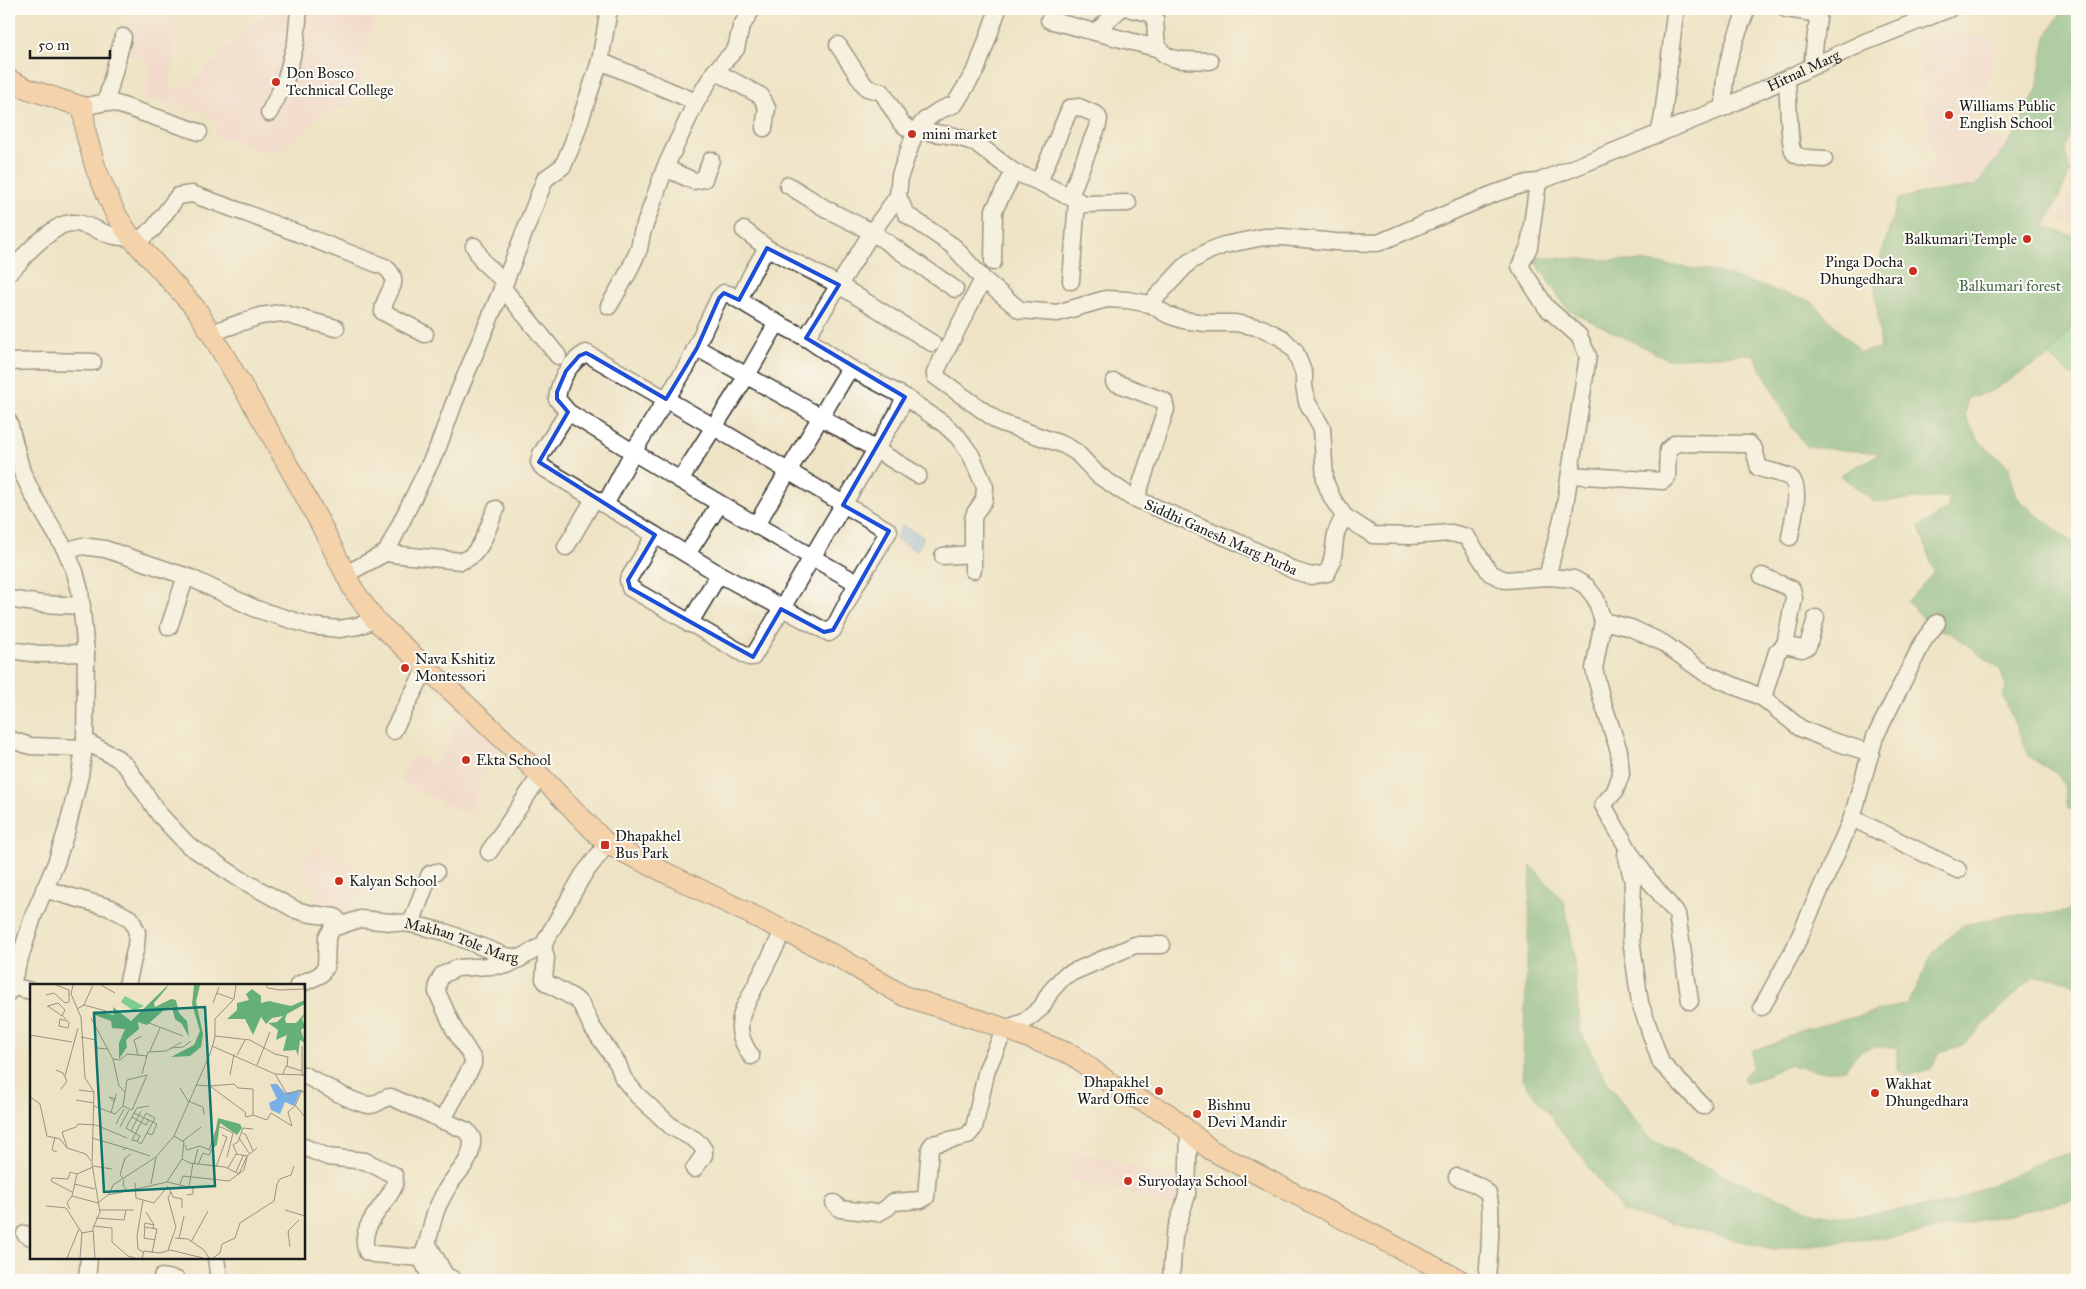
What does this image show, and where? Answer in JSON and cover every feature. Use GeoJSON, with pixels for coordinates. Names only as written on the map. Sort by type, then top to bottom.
{"type":"FeatureCollection","features":[{"type":"Feature","properties":{"kind":"main road"},"geometry":{"type":"LineString","coordinates":[[9,80],[28,89],[83,107],[86,134],[96,169],[115,213],[133,239],[197,310],[273,439],[353,589],[375,620],[518,753],[607,844],[840,958],[904,996],[1005,1029],[1073,1055],[1118,1090],[1167,1113],[1211,1150],[1460,1280]]}},
{"type":"Feature","properties":{"kind":"street"},"geometry":{"type":"LineString","coordinates":[[269,113],[285,82],[296,42],[299,9]]}},
{"type":"Feature","properties":{"kind":"street"},"geometry":{"type":"LineString","coordinates":[[389,551],[388,547],[438,447],[545,179],[563,166],[572,145],[600,61],[609,9]]}},
{"type":"Feature","properties":{"kind":"street"},"geometry":{"type":"LineString","coordinates":[[609,306],[639,249],[642,233],[665,168],[696,102],[714,71],[736,49],[741,27],[752,9]]}},
{"type":"Feature","properties":{"kind":"street"},"geometry":{"type":"LineString","coordinates":[[998,9],[977,68],[954,104],[931,116],[916,132],[900,175],[898,196],[906,214],[952,246],[983,278],[1020,310],[1057,314],[1106,299],[1127,300],[1150,304],[1168,315],[1184,320],[1205,324],[1235,323],[1262,328],[1282,338],[1295,351],[1304,374],[1307,402],[1322,428],[1325,481],[1332,498],[1344,516],[1373,535],[1410,536],[1450,533],[1467,537],[1490,573],[1505,580],[1574,579],[1586,586],[1596,599],[1603,621],[1594,669],[1619,751],[1621,774],[1615,792],[1603,805],[1648,880],[1677,914],[1690,1001]]}},
{"type":"Feature","properties":{"kind":"street"},"geometry":{"type":"LineString","coordinates":[[1096,32],[1120,9]]}},
{"type":"Feature","properties":{"kind":"street"},"geometry":{"type":"LineString","coordinates":[[1132,9],[1150,13],[1155,18],[1157,42],[1163,54],[1172,59],[1210,61]]}},
{"type":"Feature","properties":{"kind":"street"},"geometry":{"type":"LineString","coordinates":[[1658,134],[1677,9]]}},
{"type":"Feature","properties":{"kind":"street"},"geometry":{"type":"LineString","coordinates":[[1725,107],[1724,98],[1729,62],[1747,9]]}},
{"type":"Feature","properties":{"kind":"street"},"geometry":{"type":"LineString","coordinates":[[1786,9],[1813,13],[1818,18],[1812,66]]}},
{"type":"Feature","properties":{"kind":"street","name":"Hitnal Marg"},"geometry":{"type":"LineString","coordinates":[[1150,304],[1189,262],[1224,245],[1264,237],[1378,243],[1464,208],[1493,194],[1527,183],[1538,182],[1725,107],[1787,80],[1812,66],[1949,9]]}},
{"type":"Feature","properties":{"kind":"street"},"geometry":{"type":"LineString","coordinates":[[1049,20],[1160,49]]}},
{"type":"Feature","properties":{"kind":"street"},"geometry":{"type":"LineString","coordinates":[[106,102],[123,37]]}},
{"type":"Feature","properties":{"kind":"street"},"geometry":{"type":"LineString","coordinates":[[838,45],[867,88],[882,92],[901,123],[916,132],[954,136],[976,143],[1014,172],[1084,204],[1128,202]]}},
{"type":"Feature","properties":{"kind":"street"},"geometry":{"type":"LineString","coordinates":[[600,61],[696,102]]}},
{"type":"Feature","properties":{"kind":"street"},"geometry":{"type":"LineString","coordinates":[[714,71],[761,96],[767,108],[764,128]]}},
{"type":"Feature","properties":{"kind":"street"},"geometry":{"type":"LineString","coordinates":[[1787,80],[1790,145],[1792,152],[1797,156],[1824,159]]}},
{"type":"Feature","properties":{"kind":"street"},"geometry":{"type":"LineString","coordinates":[[83,107],[106,102],[118,104],[198,132]]}},
{"type":"Feature","properties":{"kind":"street"},"geometry":{"type":"LineString","coordinates":[[1039,182],[1070,108],[1079,107],[1097,115],[1098,125],[1074,198],[1071,281]]}},
{"type":"Feature","properties":{"kind":"street"},"geometry":{"type":"LineString","coordinates":[[665,168],[694,181],[699,181],[704,179],[711,160]]}},
{"type":"Feature","properties":{"kind":"street"},"geometry":{"type":"LineString","coordinates":[[993,262],[994,210],[1014,172]]}},
{"type":"Feature","properties":{"kind":"street"},"geometry":{"type":"LineString","coordinates":[[1538,182],[1528,246],[1520,266],[1546,307],[1579,336],[1588,356],[1564,511],[1547,578]]}},
{"type":"Feature","properties":{"kind":"street"},"geometry":{"type":"LineString","coordinates":[[788,185],[828,210],[872,232],[955,289]]}},
{"type":"Feature","properties":{"kind":"street"},"geometry":{"type":"LineString","coordinates":[[9,272],[30,250],[57,228],[66,224],[84,223],[119,237],[133,239],[152,228],[178,196],[192,194],[385,267],[392,272],[394,281],[383,307],[383,312],[425,334]]}},
{"type":"Feature","properties":{"kind":"street"},"geometry":{"type":"LineString","coordinates":[[806,338],[872,232],[898,196]]}},
{"type":"Feature","properties":{"kind":"street"},"geometry":{"type":"LineString","coordinates":[[744,230],[767,248],[839,285],[932,343]]}},
{"type":"Feature","properties":{"kind":"street"},"geometry":{"type":"LineString","coordinates":[[474,246],[483,262],[558,356]]}},
{"type":"Feature","properties":{"kind":"street"},"geometry":{"type":"LineString","coordinates":[[739,300],[767,248]]}},
{"type":"Feature","properties":{"kind":"street","name":"Siddhi Ganesh Marg Purba"},"geometry":{"type":"LineString","coordinates":[[983,278],[935,376],[1000,422],[1064,445],[1076,452],[1098,475],[1136,499],[1311,576],[1322,576],[1330,568],[1335,554],[1336,531],[1342,524],[1344,516]]}},
{"type":"Feature","properties":{"kind":"street"},"geometry":{"type":"LineString","coordinates":[[566,547],[634,452],[697,348],[719,298],[724,293],[806,338],[850,368],[905,397],[944,424],[958,437],[971,456],[985,487],[986,495],[973,519],[973,562],[943,556]]}},
{"type":"Feature","properties":{"kind":"street"},"geometry":{"type":"LineString","coordinates":[[211,333],[260,316],[281,313],[336,328]]}},
{"type":"Feature","properties":{"kind":"street"},"geometry":{"type":"LineString","coordinates":[[680,480],[746,377],[776,323]]}},
{"type":"Feature","properties":{"kind":"street"},"geometry":{"type":"LineString","coordinates":[[697,348],[746,377],[821,417],[918,475]]}},
{"type":"Feature","properties":{"kind":"street"},"geometry":{"type":"LineString","coordinates":[[568,412],[540,454],[539,462],[542,467],[719,574],[781,609],[829,633],[833,630],[857,583],[889,531],[586,353],[579,356],[566,371],[557,392],[556,399],[568,412],[719,505],[857,583]]}},
{"type":"Feature","properties":{"kind":"street"},"geometry":{"type":"LineString","coordinates":[[9,362],[43,360],[94,362]]}},
{"type":"Feature","properties":{"kind":"street"},"geometry":{"type":"LineString","coordinates":[[756,526],[850,368]]}},
{"type":"Feature","properties":{"kind":"street"},"geometry":{"type":"LineString","coordinates":[[1114,382],[1164,401],[1166,404],[1166,409],[1136,499]]}},
{"type":"Feature","properties":{"kind":"street"},"geometry":{"type":"LineString","coordinates":[[656,536],[628,580],[630,588],[689,624],[749,657],[753,657],[876,450],[905,397]]}},
{"type":"Feature","properties":{"kind":"street"},"geometry":{"type":"LineString","coordinates":[[9,422],[22,472],[33,495],[66,551],[75,572],[82,606],[86,653],[85,745],[80,775],[67,829],[56,863],[44,889],[10,989],[30,991]]}},
{"type":"Feature","properties":{"kind":"street"},"geometry":{"type":"LineString","coordinates":[[1570,475],[1663,481],[1667,476],[1668,450],[1676,443],[1749,444],[1754,449],[1759,468],[1790,477],[1795,482],[1796,492],[1790,537]]}},
{"type":"Feature","properties":{"kind":"street"},"geometry":{"type":"LineString","coordinates":[[686,554],[719,505]]}},
{"type":"Feature","properties":{"kind":"street"},"geometry":{"type":"LineString","coordinates":[[389,551],[392,554],[461,561],[469,559],[476,553],[496,509]]}},
{"type":"Feature","properties":{"kind":"street"},"geometry":{"type":"LineString","coordinates":[[66,551],[82,546],[94,546],[186,576],[256,608],[310,626],[339,629],[358,626],[375,620]]}},
{"type":"Feature","properties":{"kind":"street"},"geometry":{"type":"LineString","coordinates":[[346,574],[389,551]]}},
{"type":"Feature","properties":{"kind":"street"},"geometry":{"type":"LineString","coordinates":[[689,624],[719,574]]}},
{"type":"Feature","properties":{"kind":"street"},"geometry":{"type":"LineString","coordinates":[[169,627],[186,576]]}},
{"type":"Feature","properties":{"kind":"street"},"geometry":{"type":"LineString","coordinates":[[1762,576],[1792,589],[1794,598],[1785,645],[1777,652],[1763,698]]}},
{"type":"Feature","properties":{"kind":"street"},"geometry":{"type":"LineString","coordinates":[[9,599],[41,604],[82,606]]}},
{"type":"Feature","properties":{"kind":"street"},"geometry":{"type":"LineString","coordinates":[[1785,645],[1802,649],[1808,646],[1816,618]]}},
{"type":"Feature","properties":{"kind":"street"},"geometry":{"type":"LineString","coordinates":[[1603,621],[1631,628],[1663,642],[1705,673],[1763,698],[1800,728],[1826,739],[1871,753]]}},
{"type":"Feature","properties":{"kind":"street"},"geometry":{"type":"LineString","coordinates":[[1762,1007],[1795,947],[1852,818],[1875,737],[1920,648],[1937,623]]}},
{"type":"Feature","properties":{"kind":"street"},"geometry":{"type":"LineString","coordinates":[[9,650],[39,654],[86,653]]}},
{"type":"Feature","properties":{"kind":"street"},"geometry":{"type":"LineString","coordinates":[[393,731],[426,668]]}},
{"type":"Feature","properties":{"kind":"street"},"geometry":{"type":"LineString","coordinates":[[12,746],[85,745],[117,758],[127,767],[159,814],[188,845],[202,856],[296,910],[335,917],[341,924],[333,928],[327,937],[326,967],[320,974],[300,984]]}},
{"type":"Feature","properties":{"kind":"street"},"geometry":{"type":"LineString","coordinates":[[489,852],[540,776]]}},
{"type":"Feature","properties":{"kind":"street"},"geometry":{"type":"LineString","coordinates":[[1852,818],[1958,870]]}},
{"type":"Feature","properties":{"kind":"street"},"geometry":{"type":"LineString","coordinates":[[1623,840],[1633,882],[1631,939],[1640,1003],[1661,1063],[1703,1106]]}},
{"type":"Feature","properties":{"kind":"street","name":"Makhan Tole Marg"},"geometry":{"type":"LineString","coordinates":[[341,924],[360,919],[412,924],[445,932],[505,956],[520,958],[543,945],[583,875],[607,844]]}},
{"type":"Feature","properties":{"kind":"street"},"geometry":{"type":"LineString","coordinates":[[412,924],[430,874],[436,872]]}},
{"type":"Feature","properties":{"kind":"street"},"geometry":{"type":"LineString","coordinates":[[44,889],[110,908],[131,919],[137,932],[136,946],[127,984]]}},
{"type":"Feature","properties":{"kind":"street"},"geometry":{"type":"LineString","coordinates":[[750,1056],[740,1033],[740,1017],[784,930]]}},
{"type":"Feature","properties":{"kind":"street"},"geometry":{"type":"LineString","coordinates":[[543,945],[546,958],[544,979],[547,983],[581,1004],[592,1027],[618,1064],[623,1078],[637,1095],[672,1127],[700,1144],[704,1150],[704,1155],[694,1169]]}},
{"type":"Feature","properties":{"kind":"street"},"geometry":{"type":"LineString","coordinates":[[834,1203],[840,1208],[878,1213],[893,1202],[922,1200],[926,1197],[930,1148],[933,1144],[967,1136],[974,1128],[987,1069],[1005,1029],[1024,1022],[1041,1008],[1050,992],[1064,976],[1136,945],[1162,946]]}},
{"type":"Feature","properties":{"kind":"street"},"geometry":{"type":"LineString","coordinates":[[442,1121],[473,1064],[473,1059],[454,1029],[437,992],[438,983],[442,975],[457,968],[507,965],[520,958]]}},
{"type":"Feature","properties":{"kind":"street"},"geometry":{"type":"LineString","coordinates":[[305,1075],[363,1104],[376,1104],[386,1097],[391,1097],[467,1131],[472,1138],[470,1158],[446,1190],[434,1216],[425,1251],[432,1280]]}},
{"type":"Feature","properties":{"kind":"street"},"geometry":{"type":"LineString","coordinates":[[1171,1280],[1174,1236],[1187,1195],[1189,1131]]}},
{"type":"Feature","properties":{"kind":"street"},"geometry":{"type":"LineString","coordinates":[[305,1147],[328,1157],[365,1161],[394,1175],[395,1181],[392,1188],[366,1228],[363,1239],[367,1252],[374,1254],[433,1250],[445,1275],[454,1280]]}},
{"type":"Feature","properties":{"kind":"street"},"geometry":{"type":"LineString","coordinates":[[1457,1177],[1477,1185],[1487,1193],[1491,1206],[1486,1280]]}},
{"type":"Feature","properties":{"kind":"street"},"geometry":{"type":"LineString","coordinates":[[87,1280],[88,1259]]}},
{"type":"Feature","properties":{"kind":"street"},"geometry":{"type":"LineString","coordinates":[[216,1259],[219,1280]]}},
{"type":"Feature","properties":{"kind":"highlighted area"},"geometry":{"type":"Polygon","coordinates":[[[767,248],[839,285],[806,338],[905,397],[843,505],[889,531],[833,630],[824,632],[781,609],[753,657],[630,588],[628,580],[655,535],[539,462],[568,412],[557,399],[557,392],[566,371],[579,356],[586,353],[666,399],[697,348],[719,298],[724,293],[739,300],[767,248]]]}},
{"type":"Feature","properties":{"kind":"shaded area","name":"Don Bosco Technical College"},"geometry":{"type":"Polygon","coordinates":[[[274,9],[374,9],[373,25],[361,59],[363,77],[349,106],[325,113],[273,153],[216,136],[218,119],[173,99],[177,89],[187,87],[250,25],[270,15],[274,9]]]}},
{"type":"Feature","properties":{"kind":"shaded area"},"geometry":{"type":"Polygon","coordinates":[[[133,13],[178,24],[173,63],[171,105],[145,98],[150,66],[143,59],[127,54],[131,39],[125,40],[133,13]]]}},
{"type":"Feature","properties":{"kind":"shaded area","name":"Williams Public English School"},"geometry":{"type":"Polygon","coordinates":[[[1917,33],[1995,37],[1987,98],[1975,94],[1971,133],[2001,140],[2013,146],[1999,188],[1922,182],[1934,160],[1921,87],[1917,33]]]}},
{"type":"Feature","properties":{"kind":"shaded area"},"geometry":{"type":"Polygon","coordinates":[[[2077,176],[2077,228],[2060,219],[2077,176]]]}},
{"type":"Feature","properties":{"kind":"shaded area","name":"Ekta School"},"geometry":{"type":"Polygon","coordinates":[[[465,709],[504,743],[480,779],[470,816],[400,781],[413,754],[436,766],[465,709]]]}},
{"type":"Feature","properties":{"kind":"shaded area","name":"Kalyan School"},"geometry":{"type":"Polygon","coordinates":[[[316,847],[324,853],[369,873],[363,890],[341,917],[313,913],[316,889],[301,862],[316,847]]]}},
{"type":"Feature","properties":{"kind":"shaded area","name":"Suryodaya School"},"geometry":{"type":"Polygon","coordinates":[[[1074,1152],[1181,1178],[1179,1209],[1125,1192],[1068,1180],[1074,1152]]]}},
{"type":"Feature","properties":{"kind":"green space","name":"Balkumari forest"},"geometry":{"type":"Polygon","coordinates":[[[2063,9],[2077,9],[2077,107],[2065,150],[2070,172],[2045,227],[2077,237],[2077,318],[2050,357],[2038,362],[1992,391],[1968,398],[1965,416],[1981,443],[2009,467],[2013,489],[2021,502],[2077,546],[2077,809],[2068,809],[2064,785],[2057,774],[2029,757],[2003,696],[2006,686],[2000,669],[1952,634],[1932,627],[1907,602],[1934,572],[1919,527],[1948,508],[1949,497],[1874,502],[1840,475],[1881,453],[1807,447],[1793,429],[1753,354],[1667,359],[1567,309],[1532,257],[1639,261],[1717,272],[1812,302],[1860,352],[1881,348],[1874,279],[1898,199],[1921,193],[1976,186],[2014,135],[2037,89],[2046,37],[2063,9]]]}},
{"type":"Feature","properties":{"kind":"green space"},"geometry":{"type":"Polygon","coordinates":[[[2077,316],[2077,379],[2050,357],[2077,316]]]}},
{"type":"Feature","properties":{"kind":"green space"},"geometry":{"type":"Polygon","coordinates":[[[1531,865],[1564,902],[1572,942],[1581,1033],[1609,1085],[1650,1139],[1722,1174],[1816,1213],[1849,1216],[1951,1203],[2036,1164],[2077,1150],[2077,1200],[1908,1235],[1773,1249],[1623,1212],[1522,1079],[1531,865]]]}},
{"type":"Feature","properties":{"kind":"green space"},"geometry":{"type":"Polygon","coordinates":[[[2077,907],[2077,984],[2054,978],[2033,977],[1963,1045],[1940,1052],[1931,1070],[1907,1076],[1897,1069],[1897,1047],[1880,1047],[1862,1051],[1851,1061],[1846,1069],[1825,1072],[1788,1065],[1752,1082],[1745,1082],[1743,1077],[1752,1067],[1752,1050],[1771,1045],[1799,1031],[1907,1004],[1935,950],[1963,925],[2010,915],[2060,913],[2077,907]]]}},
{"type":"Feature","properties":{"kind":"water"},"geometry":{"type":"Polygon","coordinates":[[[902,525],[924,537],[917,551],[895,539],[902,525]]]}},
{"type":"Feature","properties":{"kind":"place","name":"Don Bosco Technical College"},"geometry":{"type":"Point","coordinates":[276,82]}},
{"type":"Feature","properties":{"kind":"place","name":"Williams Public English School"},"geometry":{"type":"Point","coordinates":[1949,115]}},
{"type":"Feature","properties":{"kind":"place","name":"mini market"},"geometry":{"type":"Point","coordinates":[912,134]}},
{"type":"Feature","properties":{"kind":"place","name":"Balkumari Temple"},"geometry":{"type":"Point","coordinates":[2027,239]}},
{"type":"Feature","properties":{"kind":"place","name":"Pinga Docha Dhungedhara"},"geometry":{"type":"Point","coordinates":[1913,271]}},
{"type":"Feature","properties":{"kind":"place","name":"Nava Kshitiz Montessori"},"geometry":{"type":"Point","coordinates":[405,668]}},
{"type":"Feature","properties":{"kind":"place","name":"Ekta School"},"geometry":{"type":"Point","coordinates":[466,760]}},
{"type":"Feature","properties":{"kind":"place","name":"Dhapakhel Bus Park"},"geometry":{"type":"Point","coordinates":[605,845]}},
{"type":"Feature","properties":{"kind":"place","name":"Kalyan School"},"geometry":{"type":"Point","coordinates":[339,881]}},
{"type":"Feature","properties":{"kind":"place","name":"Dhapakhel Ward Office"},"geometry":{"type":"Point","coordinates":[1159,1091]}},
{"type":"Feature","properties":{"kind":"place","name":"Wakhat Dhungedhara"},"geometry":{"type":"Point","coordinates":[1875,1093]}},
{"type":"Feature","properties":{"kind":"place","name":"Bishnu Devi Mandir"},"geometry":{"type":"Point","coordinates":[1197,1114]}},
{"type":"Feature","properties":{"kind":"place","name":"Suryodaya School"},"geometry":{"type":"Point","coordinates":[1128,1181]}}]}
